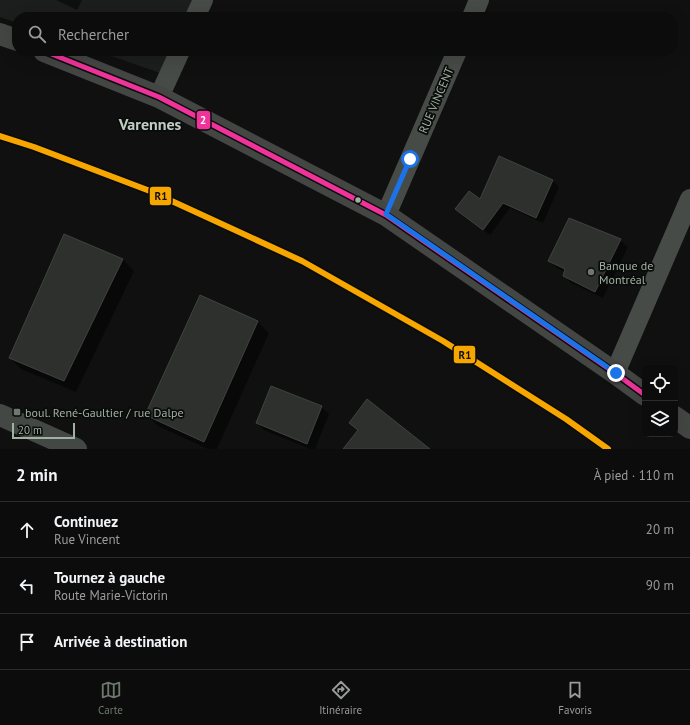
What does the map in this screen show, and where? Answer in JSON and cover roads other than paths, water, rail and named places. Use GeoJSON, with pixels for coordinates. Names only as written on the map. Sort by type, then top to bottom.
{"type":"FeatureCollection","features":[{"type":"Feature","properties":{"kind":"main road"},"geometry":{"type":"LineString","coordinates":[[0,34],[12,38]]}},
{"type":"Feature","properties":{"kind":"main road"},"geometry":{"type":"LineString","coordinates":[[57,56],[159,96],[386,214],[616,373],[642,393]]}},
{"type":"Feature","properties":{"kind":"main road"},"geometry":{"type":"LineString","coordinates":[[678,419],[690,428]]}},
{"type":"Feature","properties":{"kind":"street"},"geometry":{"type":"LineString","coordinates":[[197,12],[203,0]]}},
{"type":"Feature","properties":{"kind":"street"},"geometry":{"type":"LineString","coordinates":[[474,12],[479,0]]}},
{"type":"Feature","properties":{"kind":"street"},"geometry":{"type":"LineString","coordinates":[[159,96],[178,56]]}},
{"type":"Feature","properties":{"kind":"street","name":"RUE VINCENT"},"geometry":{"type":"LineString","coordinates":[[386,214],[455,56]]}},
{"type":"Feature","properties":{"kind":"street"},"geometry":{"type":"LineString","coordinates":[[616,373],[690,199]]}},
{"type":"Feature","properties":{"kind":"street"},"geometry":{"type":"LineString","coordinates":[[0,415],[76,449]]}},
{"type":"Feature","properties":{"kind":"place","name":"Banque de Montréal"},"geometry":{"type":"Point","coordinates":[591,272]}},
{"type":"Feature","properties":{"kind":"place","name":"boul. René-Gaultier / rue Dalpe"},"geometry":{"type":"Point","coordinates":[17,412]}},
{"type":"Feature","properties":{"kind":"district","name":"Varennes"},"geometry":{"type":"Point","coordinates":[150,124]}}]}
